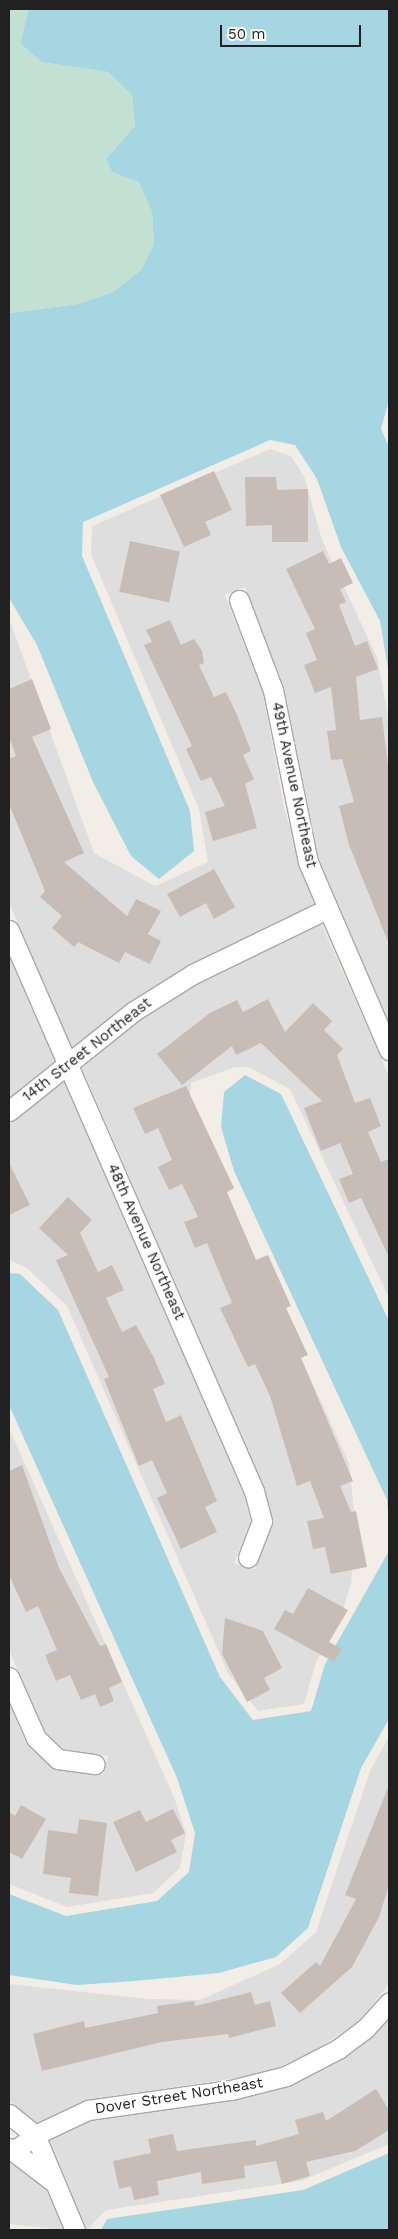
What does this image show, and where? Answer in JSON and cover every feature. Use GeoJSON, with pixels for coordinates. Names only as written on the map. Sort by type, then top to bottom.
{"type":"FeatureCollection","features":[{"type":"Feature","properties":{"kind":"street","name":"49th Avenue Northeast"},"geometry":{"type":"LineString","coordinates":[[239,600],[274,690],[308,862],[389,1050]]}},
{"type":"Feature","properties":{"kind":"street","name":"14th Street Northeast"},"geometry":{"type":"LineString","coordinates":[[9,1111],[69,1066],[134,1011],[193,974],[327,909]]}},
{"type":"Feature","properties":{"kind":"street","name":"48th Avenue Northeast"},"geometry":{"type":"LineString","coordinates":[[9,930],[254,1491],[262,1521],[248,1557]]}},
{"type":"Feature","properties":{"kind":"street"},"geometry":{"type":"LineString","coordinates":[[9,1676],[36,1738],[58,1759],[95,1764]]}},
{"type":"Feature","properties":{"kind":"street","name":"Dover Street Northeast"},"geometry":{"type":"LineString","coordinates":[[12,2150],[35,2135],[88,2110],[230,2090],[286,2076],[338,2048],[365,2029],[389,2002]]}},
{"type":"Feature","properties":{"kind":"street"},"geometry":{"type":"LineString","coordinates":[[9,2114],[35,2135],[61,2191],[75,2230]]}},
{"type":"Feature","properties":{"kind":"street"},"geometry":{"type":"LineString","coordinates":[[12,2150],[35,2163],[61,2191]]}},
{"type":"Feature","properties":{"kind":"shaded area"},"geometry":{"type":"Polygon","coordinates":[[[270,449],[291,456],[304,476],[322,540],[377,657],[389,722],[389,1023],[319,859],[284,687],[245,587],[225,595],[263,693],[284,808],[314,905],[187,966],[127,1004],[73,1050],[9,903],[9,618],[94,853],[155,886],[208,862],[199,809],[91,554],[92,526],[270,449]]]}},
{"type":"Feature","properties":{"kind":"shaded area"},"geometry":{"type":"Polygon","coordinates":[[[321,923],[389,1076],[389,1298],[290,1089],[248,1067],[235,1067],[191,1083],[188,1111],[349,1463],[356,1529],[351,1584],[339,1622],[316,1662],[304,1704],[258,1711],[228,1673],[67,1306],[27,1268],[9,1260],[9,1124],[64,1082],[244,1495],[251,1522],[234,1563],[255,1569],[272,1524],[264,1487],[82,1068],[140,1018],[198,982],[321,923]]]}},
{"type":"Feature","properties":{"kind":"shaded area"},"geometry":{"type":"Polygon","coordinates":[[[9,957],[56,1064],[9,1099],[9,957]]]}},
{"type":"Feature","properties":{"kind":"shaded area"},"geometry":{"type":"Polygon","coordinates":[[[9,1428],[174,1797],[186,1834],[180,1868],[153,1893],[67,1907],[9,1884],[9,1704],[26,1743],[50,1766],[103,1775],[108,1756],[64,1749],[45,1732],[9,1650],[9,1428]]]}},
{"type":"Feature","properties":{"kind":"shaded area"},"geometry":{"type":"Polygon","coordinates":[[[389,1736],[389,1984],[358,2022],[308,2055],[263,2074],[86,2100],[37,2123],[9,2101],[9,1984],[148,1999],[200,2000],[280,1964],[316,1932],[370,1771],[389,1736]]]}},
{"type":"Feature","properties":{"kind":"shaded area"},"geometry":{"type":"Polygon","coordinates":[[[389,2018],[389,2144],[301,2181],[106,2210],[87,2230],[49,2139],[90,2120],[231,2100],[291,2085],[344,2056],[389,2018]]]}},
{"type":"Feature","properties":{"kind":"shaded area"},"geometry":{"type":"Polygon","coordinates":[[[9,2161],[27,2171],[52,2197],[64,2230],[9,2224],[9,2161]]]}},
{"type":"Feature","properties":{"kind":"green space"},"geometry":{"type":"Polygon","coordinates":[[[9,9],[29,9],[20,43],[41,62],[108,72],[132,95],[135,126],[106,159],[112,172],[139,181],[152,212],[154,244],[141,270],[113,292],[78,304],[9,313],[9,9]]]}},
{"type":"Feature","properties":{"kind":"water"},"geometry":{"type":"Polygon","coordinates":[[[29,9],[389,9],[389,400],[381,429],[389,447],[389,675],[380,621],[341,547],[317,479],[295,445],[270,440],[83,522],[82,556],[190,811],[194,851],[159,879],[131,856],[93,782],[37,645],[9,598],[9,313],[78,304],[113,292],[141,270],[154,244],[152,212],[139,182],[112,172],[106,159],[135,126],[132,95],[108,72],[41,62],[20,43],[29,9]]]}},
{"type":"Feature","properties":{"kind":"water"},"geometry":{"type":"Polygon","coordinates":[[[245,1075],[281,1094],[389,1321],[389,1526],[387,1500],[234,1171],[221,1127],[224,1092],[245,1075]]]}},
{"type":"Feature","properties":{"kind":"water"},"geometry":{"type":"Polygon","coordinates":[[[9,1273],[20,1274],[58,1310],[220,1677],[253,1720],[311,1711],[325,1664],[389,1551],[389,1719],[361,1768],[308,1928],[276,1957],[219,1973],[77,1985],[9,1975],[9,1894],[66,1916],[157,1901],[189,1872],[195,1833],[177,1778],[9,1405],[9,1273]]]}},
{"type":"Feature","properties":{"kind":"water"},"geometry":{"type":"Polygon","coordinates":[[[389,2153],[389,2230],[101,2230],[107,2219],[303,2190],[389,2153]]]}},
{"type":"Feature","properties":{"kind":"building"},"geometry":{"type":"Polygon","coordinates":[[[214,471],[232,510],[205,522],[211,535],[184,547],[160,495],[214,471]]]}},
{"type":"Feature","properties":{"kind":"building"},"geometry":{"type":"Polygon","coordinates":[[[245,477],[276,477],[277,490],[308,489],[308,542],[272,542],[272,525],[246,526],[245,477]]]}},
{"type":"Feature","properties":{"kind":"building"},"geometry":{"type":"Polygon","coordinates":[[[130,541],[180,552],[169,602],[119,592],[130,541]]]}},
{"type":"Feature","properties":{"kind":"building"},"geometry":{"type":"Polygon","coordinates":[[[323,551],[329,564],[341,558],[353,583],[340,589],[346,602],[339,605],[355,646],[367,641],[378,669],[356,677],[360,720],[382,717],[389,773],[389,944],[349,845],[339,806],[354,802],[342,759],[331,760],[327,731],[336,730],[331,687],[315,693],[304,665],[317,660],[306,633],[315,629],[286,569],[323,551]]]}},
{"type":"Feature","properties":{"kind":"building"},"geometry":{"type":"Polygon","coordinates":[[[170,620],[181,645],[194,639],[202,651],[204,663],[199,665],[214,697],[226,692],[237,715],[251,751],[243,755],[254,779],[245,784],[257,828],[213,841],[205,812],[225,806],[211,777],[201,781],[186,749],[192,746],[144,645],[152,642],[146,630],[170,620]]]}},
{"type":"Feature","properties":{"kind":"building"},"geometry":{"type":"Polygon","coordinates":[[[32,679],[51,729],[32,737],[84,853],[64,862],[127,916],[136,899],[161,911],[148,934],[161,941],[150,964],[125,952],[119,963],[78,942],[74,947],[52,928],[62,916],[40,897],[45,891],[9,804],[9,759],[16,756],[9,737],[9,689],[32,679]]]}},
{"type":"Feature","properties":{"kind":"building"},"geometry":{"type":"Polygon","coordinates":[[[214,869],[235,907],[214,919],[206,903],[180,917],[167,894],[214,869]]]}},
{"type":"Feature","properties":{"kind":"building"},"geometry":{"type":"Polygon","coordinates":[[[268,999],[285,1032],[313,1003],[332,1021],[324,1030],[343,1049],[337,1055],[355,1103],[370,1098],[381,1126],[368,1132],[381,1162],[389,1159],[389,1257],[361,1198],[349,1203],[339,1179],[353,1174],[340,1143],[321,1151],[304,1108],[322,1101],[261,1043],[236,1055],[232,1046],[182,1085],[157,1054],[210,1013],[237,1000],[243,1012],[268,999]]]}},
{"type":"Feature","properties":{"kind":"building"},"geometry":{"type":"Polygon","coordinates":[[[186,1086],[234,1188],[227,1192],[256,1260],[268,1255],[291,1306],[286,1308],[308,1355],[301,1358],[353,1481],[340,1486],[351,1512],[356,1511],[367,1567],[331,1574],[325,1547],[313,1549],[307,1521],[324,1518],[310,1481],[297,1486],[270,1396],[255,1364],[248,1367],[220,1308],[232,1303],[207,1243],[195,1248],[184,1222],[198,1217],[182,1184],[169,1190],[158,1167],[172,1160],[158,1128],[145,1134],[133,1108],[186,1086]]]}},
{"type":"Feature","properties":{"kind":"building"},"geometry":{"type":"Polygon","coordinates":[[[9,1163],[30,1205],[9,1215],[9,1163]]]}},
{"type":"Feature","properties":{"kind":"building"},"geometry":{"type":"Polygon","coordinates":[[[68,1197],[92,1220],[80,1233],[98,1272],[112,1265],[124,1290],[106,1298],[122,1332],[136,1325],[154,1358],[165,1384],[153,1389],[166,1422],[181,1415],[217,1501],[205,1507],[217,1532],[181,1549],[157,1498],[167,1493],[152,1460],[139,1466],[104,1379],[109,1377],[56,1260],[68,1255],[39,1228],[68,1197]]]}},
{"type":"Feature","properties":{"kind":"building"},"geometry":{"type":"Polygon","coordinates":[[[22,1465],[59,1568],[100,1646],[106,1644],[122,1682],[109,1688],[114,1701],[100,1707],[95,1694],[81,1700],[70,1675],[56,1681],[45,1655],[57,1650],[38,1606],[26,1612],[9,1575],[9,1471],[22,1465]]]}},
{"type":"Feature","properties":{"kind":"building"},"geometry":{"type":"Polygon","coordinates":[[[308,1588],[348,1610],[329,1642],[342,1649],[334,1662],[274,1629],[285,1610],[293,1614],[308,1588]]]}},
{"type":"Feature","properties":{"kind":"building"},"geometry":{"type":"Polygon","coordinates":[[[225,1618],[263,1631],[282,1668],[264,1678],[270,1690],[247,1702],[222,1654],[225,1618]]]}},
{"type":"Feature","properties":{"kind":"building"},"geometry":{"type":"Polygon","coordinates":[[[389,1785],[389,1885],[379,1917],[352,1967],[300,2013],[281,1993],[316,1962],[320,1966],[356,1899],[345,1895],[389,1785]]]}},
{"type":"Feature","properties":{"kind":"building"},"geometry":{"type":"Polygon","coordinates":[[[21,1805],[46,1819],[22,1859],[9,1852],[9,1812],[15,1816],[21,1805]]]}},
{"type":"Feature","properties":{"kind":"building"},"geometry":{"type":"Polygon","coordinates":[[[173,1809],[185,1833],[171,1840],[177,1852],[136,1872],[113,1822],[140,1810],[146,1822],[173,1809]]]}},
{"type":"Feature","properties":{"kind":"building"},"geometry":{"type":"Polygon","coordinates":[[[79,1819],[107,1823],[98,1896],[69,1893],[71,1878],[43,1874],[48,1830],[77,1834],[79,1819]]]}},
{"type":"Feature","properties":{"kind":"building"},"geometry":{"type":"Polygon","coordinates":[[[251,1992],[255,2005],[270,2001],[276,2026],[229,2038],[228,2034],[162,2042],[42,2071],[33,2034],[84,2021],[85,2028],[158,2013],[157,2006],[194,2001],[195,2006],[251,1992]]]}},
{"type":"Feature","properties":{"kind":"building"},"geometry":{"type":"Polygon","coordinates":[[[376,2089],[389,2110],[389,2130],[355,2151],[306,2162],[310,2176],[282,2184],[276,2161],[244,2166],[245,2178],[202,2184],[201,2172],[157,2181],[159,2195],[134,2200],[131,2186],[119,2189],[113,2161],[151,2153],[148,2139],[173,2134],[177,2151],[256,2140],[256,2146],[299,2134],[295,2120],[323,2112],[326,2121],[376,2089]]]}}]}
